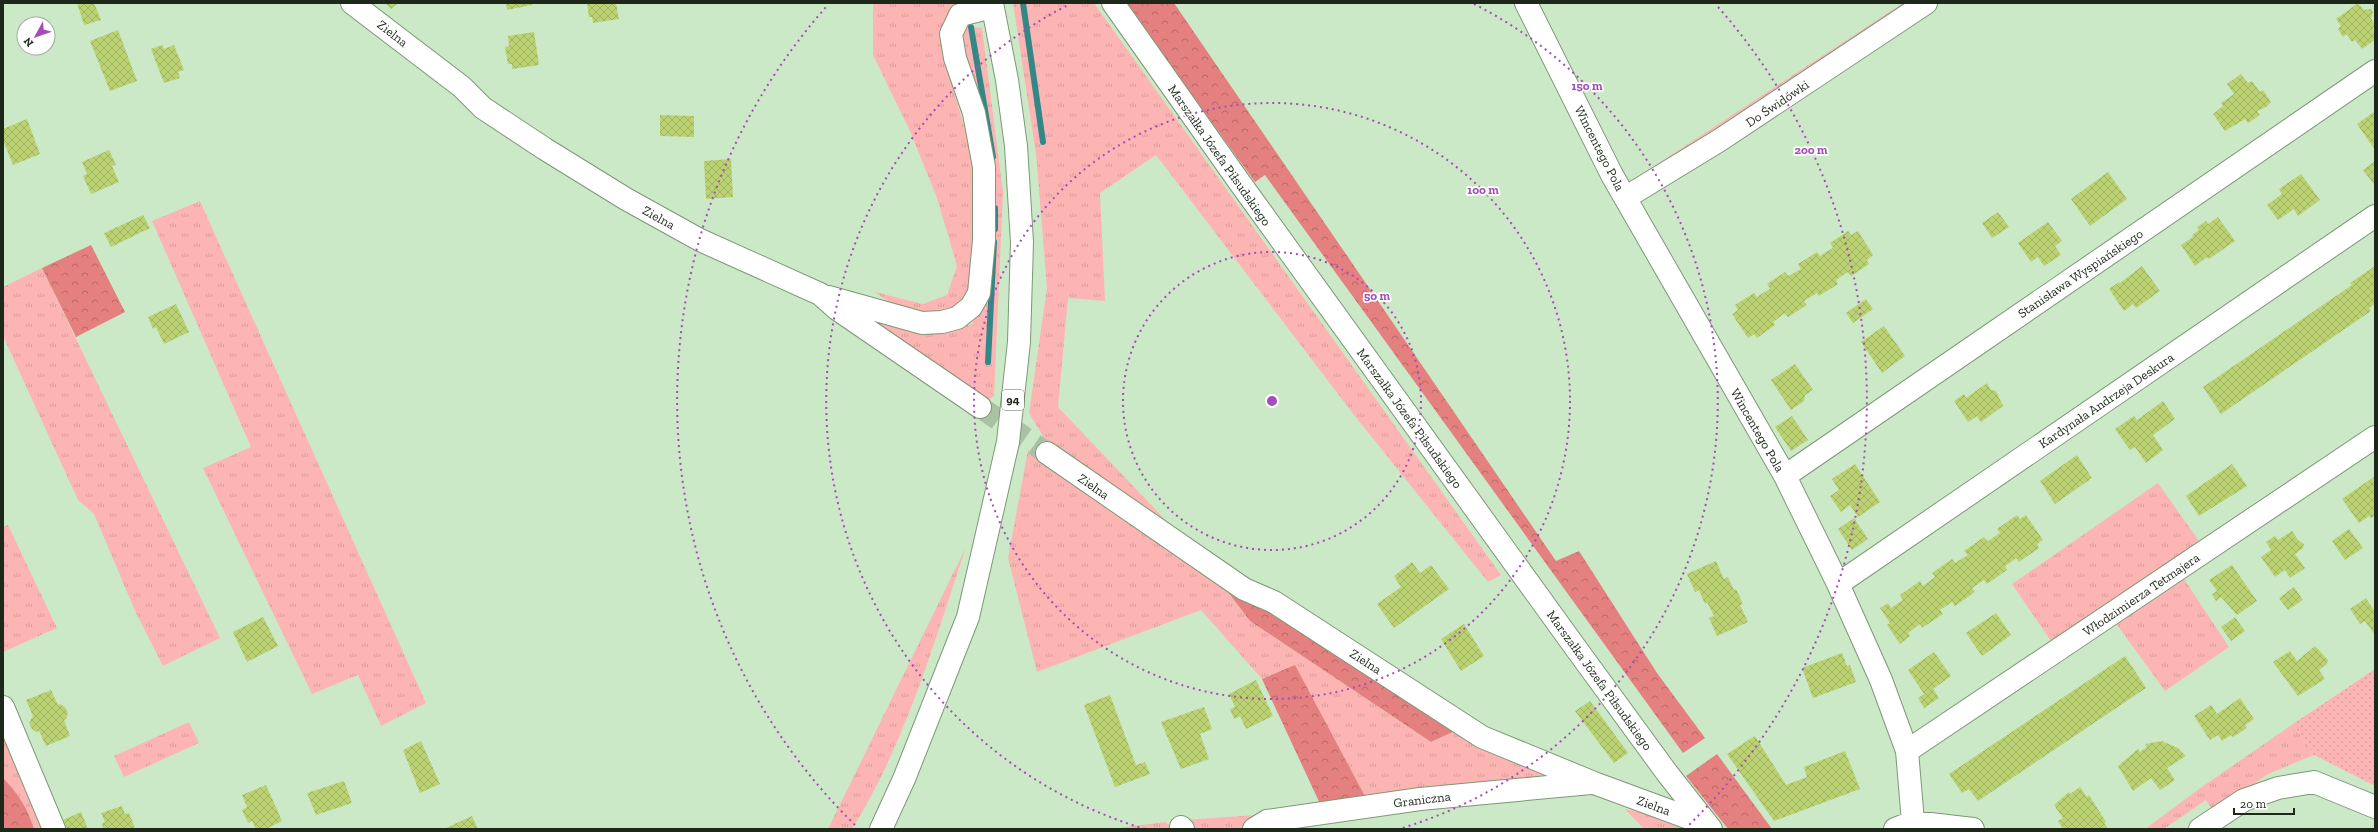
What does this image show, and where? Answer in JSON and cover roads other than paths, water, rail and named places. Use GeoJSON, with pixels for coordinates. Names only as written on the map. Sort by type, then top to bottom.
{"type":"FeatureCollection","features":[{"type":"Feature","properties":{"kind":"street","name":"Zielna"},"geometry":{"type":"LineString","coordinates":[[352,3],[462,87],[483,108],[626,199],[700,240],[820,294],[837,309],[980,407]]}},
{"type":"Feature","properties":{"kind":"street","name":"Marszałka Józefa Piłsudskiego"},"geometry":{"type":"LineString","coordinates":[[1113,3],[1240,183],[1575,647],[1667,773],[1709,827]]}},
{"type":"Feature","properties":{"kind":"street","name":"Wincentego Pola"},"geometry":{"type":"LineString","coordinates":[[1526,3],[1625,198],[1785,476],[1838,584],[1881,680],[1907,751],[1904,826],[1974,829]]}},
{"type":"Feature","properties":{"kind":"street","name":"Do Świdówki"},"geometry":{"type":"LineString","coordinates":[[1625,198],[1720,140],[1926,3]]}},
{"type":"Feature","properties":{"kind":"street"},"geometry":{"type":"LineString","coordinates":[[820,294],[922,324],[942,322],[957,318],[971,307],[979,293],[984,240],[984,167],[974,113],[955,58],[951,34],[960,15],[992,5]]}},
{"type":"Feature","properties":{"kind":"street","name":"94"},"geometry":{"type":"LineString","coordinates":[[881,829],[904,779],[968,617],[1008,442],[1019,342],[1022,242],[1016,146],[1007,80],[992,5]]}},
{"type":"Feature","properties":{"kind":"street","name":"Stanisława Wyspiańskiego"},"geometry":{"type":"LineString","coordinates":[[1785,476],[2375,71]]}},
{"type":"Feature","properties":{"kind":"street","name":"Kardynała Andrzeja Deskura"},"geometry":{"type":"LineString","coordinates":[[1838,584],[2375,216]]}},
{"type":"Feature","properties":{"kind":"street","name":"Włodzimierza Tetmajera"},"geometry":{"type":"LineString","coordinates":[[1907,751],[2375,437]]}},
{"type":"Feature","properties":{"kind":"street","name":"Zielna"},"geometry":{"type":"LineString","coordinates":[[1047,453],[1244,589],[1274,602],[1482,737],[1594,783],[1709,827]]}},
{"type":"Feature","properties":{"kind":"street"},"geometry":{"type":"LineString","coordinates":[[3,706],[54,829]]}},
{"type":"Feature","properties":{"kind":"street","name":"94"},"geometry":{"type":"LineString","coordinates":[[871,829],[904,779]]}},
{"type":"Feature","properties":{"kind":"street"},"geometry":{"type":"LineString","coordinates":[[2200,829],[2244,800],[2278,788],[2314,782],[2375,808]]}},
{"type":"Feature","properties":{"kind":"street","name":"Graniczna"},"geometry":{"type":"LineString","coordinates":[[1254,829],[1268,821],[1420,799],[1594,783]]}},
{"type":"Feature","properties":{"kind":"waterway"},"geometry":{"type":"LineString","coordinates":[[1023,3],[1043,142]]}},
{"type":"Feature","properties":{"kind":"waterway"},"geometry":{"type":"LineString","coordinates":[[971,27],[993,157]]}},
{"type":"Feature","properties":{"kind":"waterway"},"geometry":{"type":"LineString","coordinates":[[995,208],[995,229]]}},
{"type":"Feature","properties":{"kind":"waterway"},"geometry":{"type":"LineString","coordinates":[[988,362],[994,242]]}},
{"type":"Feature","properties":{"kind":"tunnel"},"geometry":{"type":"LineString","coordinates":[[980,407],[1047,453]]}}]}
